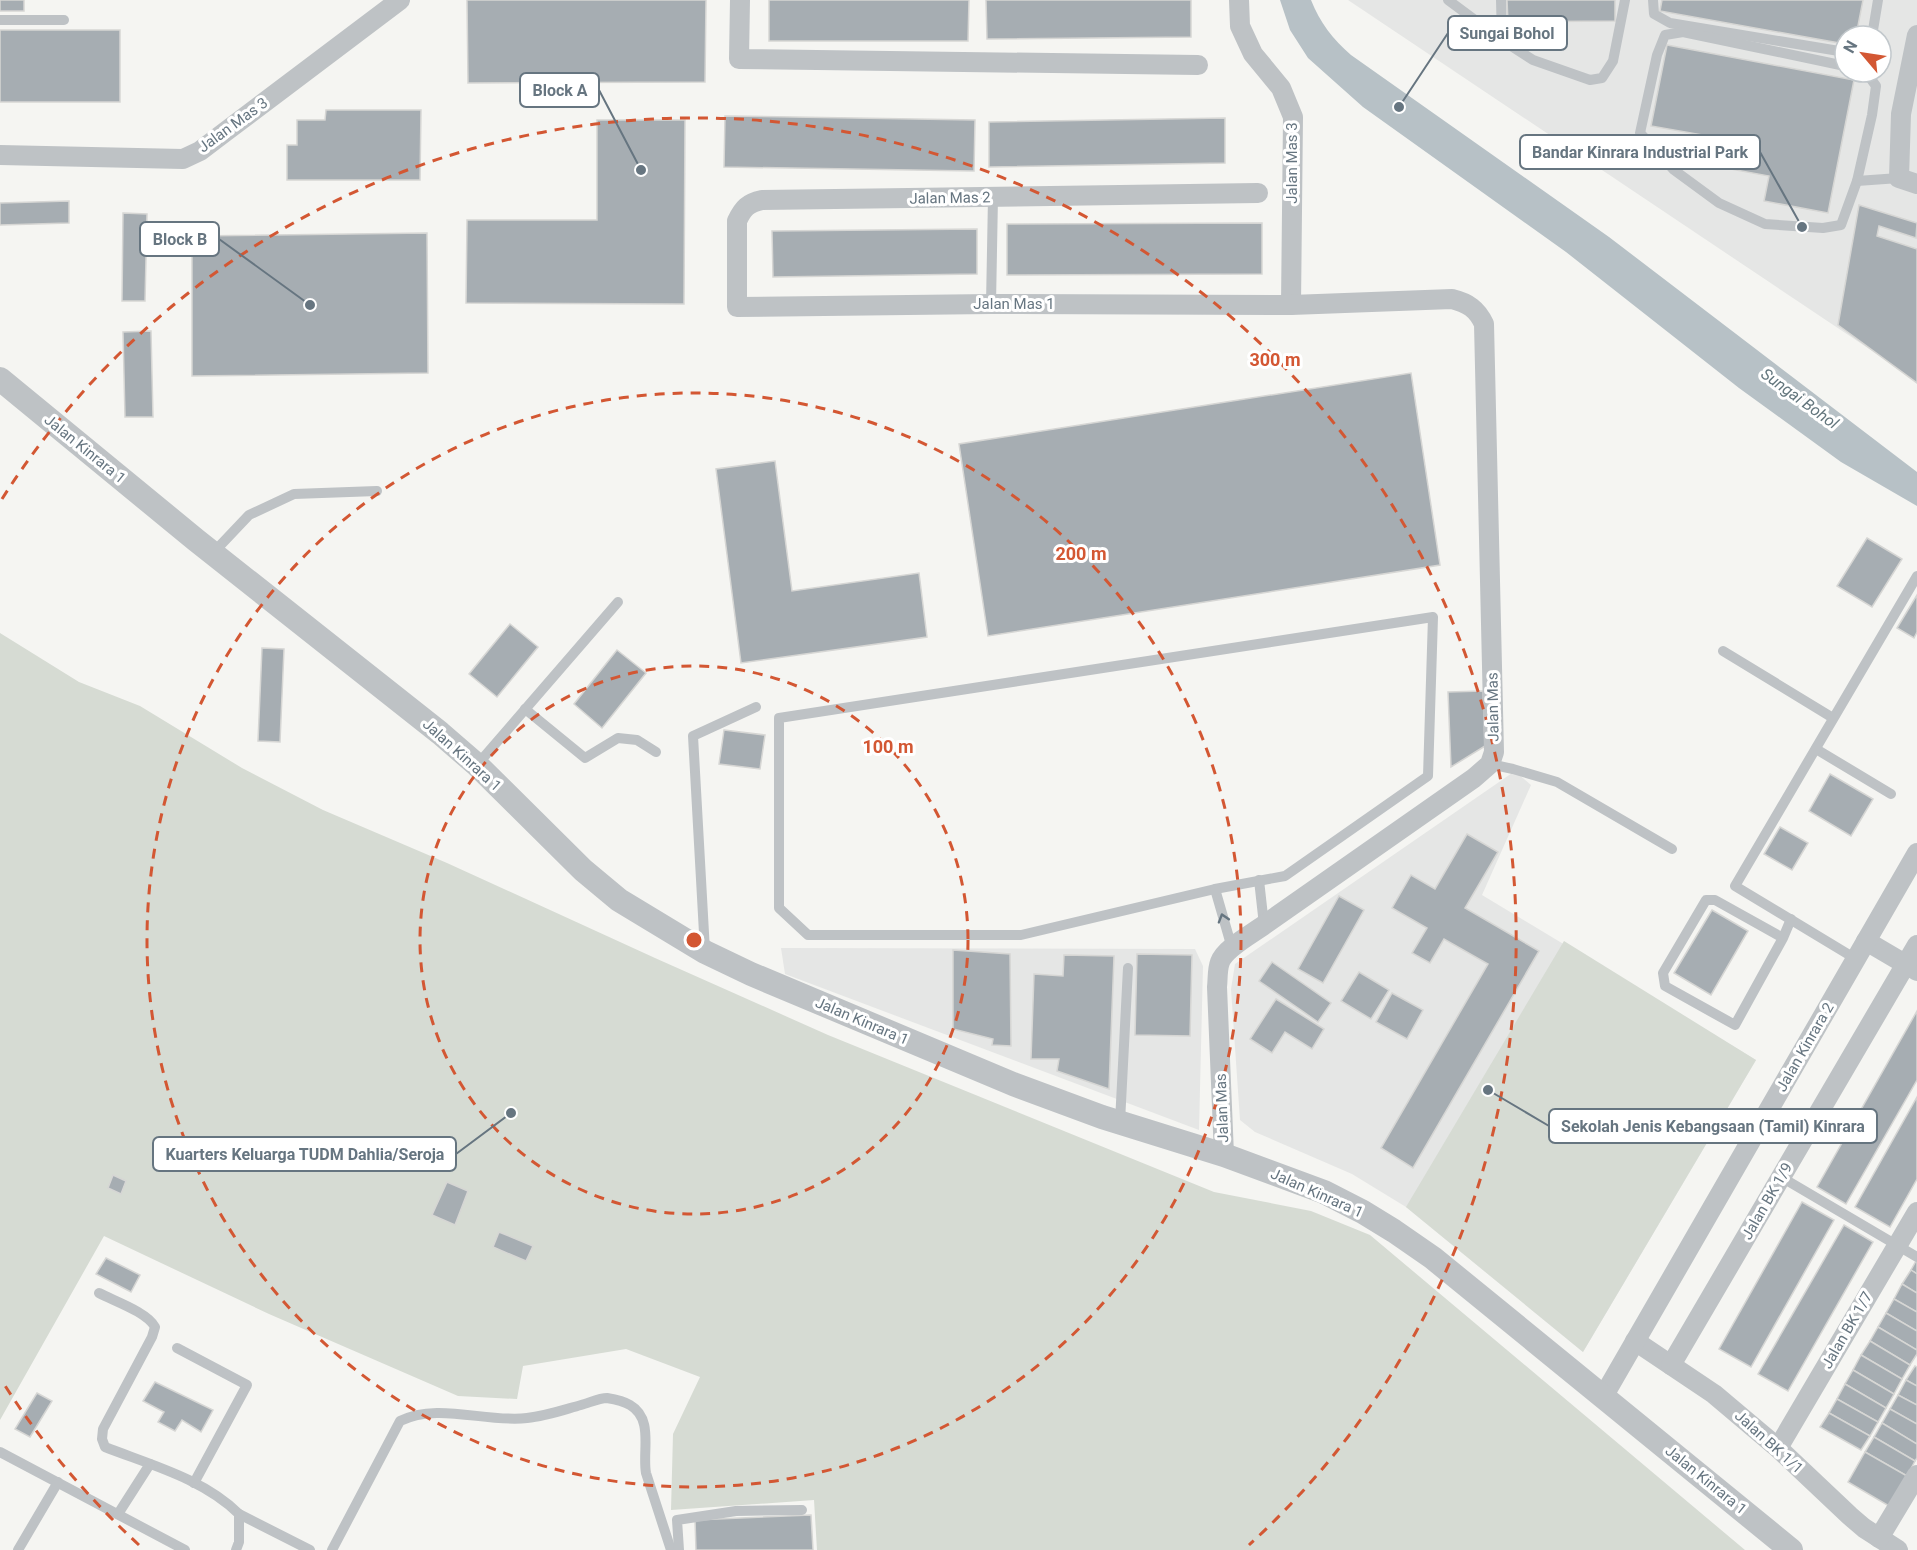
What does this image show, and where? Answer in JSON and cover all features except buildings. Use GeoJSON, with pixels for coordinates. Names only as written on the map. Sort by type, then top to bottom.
{"type":"FeatureCollection","features":[{"type":"Feature","properties":{"kind":"street","name":"Jalan Mas 3"},"geometry":{"type":"LineString","coordinates":[[0,155],[183,159],[200,151],[400,0]]}},
{"type":"Feature","properties":{"kind":"street"},"geometry":{"type":"LineString","coordinates":[[740,0],[739,60],[1198,65]]}},
{"type":"Feature","properties":{"kind":"street","name":"Jalan Mas 3"},"geometry":{"type":"LineString","coordinates":[[1239,0],[1240,26],[1253,54],[1281,88],[1293,117],[1291,305]]}},
{"type":"Feature","properties":{"kind":"street"},"geometry":{"type":"LineString","coordinates":[[1908,181],[1901,114],[1917,35]]}},
{"type":"Feature","properties":{"kind":"street","name":"Jalan Mas 2"},"geometry":{"type":"LineString","coordinates":[[737,307],[737,221],[746,205],[753,202],[1258,193]]}},
{"type":"Feature","properties":{"kind":"street","name":"Jalan Mas"},"geometry":{"type":"LineString","coordinates":[[1224,1155],[1217,987],[1220,963],[1232,948],[1474,778],[1490,764],[1494,752],[1484,324],[1480,315],[1464,302],[1452,299],[1291,305]]}},
{"type":"Feature","properties":{"kind":"street","name":"Jalan Mas 1"},"geometry":{"type":"LineString","coordinates":[[737,307],[991,304],[1291,305]]}},
{"type":"Feature","properties":{"kind":"street","name":"Jalan Kinrara 1"},"geometry":{"type":"LineString","coordinates":[[0,379],[213,554],[433,727],[477,765],[583,870],[619,900],[705,951],[751,974],[972,1067],[1120,1122],[1224,1155],[1323,1192],[1363,1212],[1433,1258],[1791,1550]]}},
{"type":"Feature","properties":{"kind":"street","name":"Jalan Kinrara 2"},"geometry":{"type":"LineString","coordinates":[[1603,1397],[1917,853]]}},
{"type":"Feature","properties":{"kind":"street"},"geometry":{"type":"LineString","coordinates":[[1866,942],[1911,968]]}},
{"type":"Feature","properties":{"kind":"street","name":"Jalan BK 1/9"},"geometry":{"type":"LineString","coordinates":[[1671,1365],[1781,1177],[1911,968],[1917,945]]}},
{"type":"Feature","properties":{"kind":"street","name":"Jalan BK 1/7"},"geometry":{"type":"LineString","coordinates":[[1778,1448],[1917,1212]]}},
{"type":"Feature","properties":{"kind":"street","name":"Jalan BK 1/1"},"geometry":{"type":"LineString","coordinates":[[1635,1341],[1714,1394],[1778,1448],[1850,1516],[1898,1550]]}},
{"type":"Feature","properties":{"kind":"street"},"geometry":{"type":"LineString","coordinates":[[1879,1538],[1917,1474]]}},
{"type":"Feature","properties":{"kind":"lane"},"geometry":{"type":"LineString","coordinates":[[1448,0],[1533,60],[1590,80],[1602,78],[1613,61],[1625,0]]}},
{"type":"Feature","properties":{"kind":"lane"},"geometry":{"type":"LineString","coordinates":[[1501,0],[1502,40]]}},
{"type":"Feature","properties":{"kind":"lane"},"geometry":{"type":"LineString","coordinates":[[1653,0],[1654,14],[1670,23],[1833,50]]}},
{"type":"Feature","properties":{"kind":"lane"},"geometry":{"type":"LineString","coordinates":[[1874,24],[1878,0]]}},
{"type":"Feature","properties":{"kind":"lane"},"geometry":{"type":"LineString","coordinates":[[0,20],[64,20]]}},
{"type":"Feature","properties":{"kind":"lane"},"geometry":{"type":"LineString","coordinates":[[1833,63],[1683,32],[1665,35],[1657,55],[1640,133],[1674,170],[1719,202],[1765,224],[1822,228],[1841,225],[1857,181],[1872,115],[1875,84]]}},
{"type":"Feature","properties":{"kind":"lane"},"geometry":{"type":"LineString","coordinates":[[1857,181],[1908,181]]}},
{"type":"Feature","properties":{"kind":"lane"},"geometry":{"type":"LineString","coordinates":[[991,304],[993,197]]}},
{"type":"Feature","properties":{"kind":"lane"},"geometry":{"type":"LineString","coordinates":[[213,554],[249,515],[294,494],[377,491]]}},
{"type":"Feature","properties":{"kind":"lane"},"geometry":{"type":"LineString","coordinates":[[1856,959],[1735,886],[1917,576]]}},
{"type":"Feature","properties":{"kind":"lane"},"geometry":{"type":"LineString","coordinates":[[477,765],[618,602]]}},
{"type":"Feature","properties":{"kind":"lane"},"geometry":{"type":"LineString","coordinates":[[1433,617],[1428,776],[1285,876],[1215,889],[1021,935],[808,935],[779,908],[779,718],[1433,617]]}},
{"type":"Feature","properties":{"kind":"lane"},"geometry":{"type":"LineString","coordinates":[[1723,651],[1833,718]]}},
{"type":"Feature","properties":{"kind":"lane"},"geometry":{"type":"LineString","coordinates":[[705,951],[693,736],[756,707]]}},
{"type":"Feature","properties":{"kind":"lane"},"geometry":{"type":"LineString","coordinates":[[525,710],[585,758],[618,738],[637,740],[656,752]]}},
{"type":"Feature","properties":{"kind":"lane"},"geometry":{"type":"LineString","coordinates":[[1815,749],[1891,794]]}},
{"type":"Feature","properties":{"kind":"lane"},"geometry":{"type":"LineString","coordinates":[[1490,764],[1557,782],[1672,849]]}},
{"type":"Feature","properties":{"kind":"lane"},"geometry":{"type":"LineString","coordinates":[[1259,880],[1264,925]]}},
{"type":"Feature","properties":{"kind":"lane"},"geometry":{"type":"LineString","coordinates":[[1215,889],[1232,948]]}},
{"type":"Feature","properties":{"kind":"lane"},"geometry":{"type":"LineString","coordinates":[[1783,938],[1715,900],[1706,900],[1663,974],[1665,986],[1735,1024],[1783,938],[1791,919]]}},
{"type":"Feature","properties":{"kind":"lane"},"geometry":{"type":"LineString","coordinates":[[1120,1122],[1128,968]]}},
{"type":"Feature","properties":{"kind":"lane"},"geometry":{"type":"LineString","coordinates":[[1781,1177],[1917,1257]]}},
{"type":"Feature","properties":{"kind":"lane"},"geometry":{"type":"LineString","coordinates":[[99,1293],[143,1315],[152,1321],[155,1327],[152,1337],[103,1429],[102,1439],[105,1447],[194,1482],[224,1498],[239,1514],[310,1550]]}},
{"type":"Feature","properties":{"kind":"lane"},"geometry":{"type":"LineString","coordinates":[[177,1348],[247,1385],[194,1482]]}},
{"type":"Feature","properties":{"kind":"lane"},"geometry":{"type":"LineString","coordinates":[[332,1550],[400,1421],[414,1414],[438,1413],[515,1419],[543,1416],[606,1398],[630,1405],[640,1415],[646,1431],[644,1460],[646,1473],[671,1550]]}},
{"type":"Feature","properties":{"kind":"lane"},"geometry":{"type":"LineString","coordinates":[[0,1452],[185,1550]]}},
{"type":"Feature","properties":{"kind":"lane"},"geometry":{"type":"LineString","coordinates":[[118,1514],[150,1464]]}},
{"type":"Feature","properties":{"kind":"lane"},"geometry":{"type":"LineString","coordinates":[[18,1550],[58,1482]]}},
{"type":"Feature","properties":{"kind":"lane"},"geometry":{"type":"LineString","coordinates":[[680,1550],[677,1520],[736,1511],[802,1510]]}},
{"type":"Feature","properties":{"kind":"lane"},"geometry":{"type":"LineString","coordinates":[[236,1550],[239,1542],[239,1514]]}},
{"type":"Feature","properties":{"kind":"shaded area"},"geometry":{"type":"Polygon","coordinates":[[[1348,0],[1917,0],[1917,381],[1348,0]]]}},
{"type":"Feature","properties":{"kind":"shaded area"},"geometry":{"type":"Polygon","coordinates":[[[0,633],[79,682],[140,706],[242,768],[323,810],[447,863],[828,1035],[1214,1192],[1311,1211],[1370,1235],[1745,1550],[817,1550],[814,1500],[671,1510],[673,1434],[700,1377],[626,1349],[523,1366],[517,1399],[458,1396],[269,1314],[104,1236],[0,1420],[0,633]]]}},
{"type":"Feature","properties":{"kind":"shaded area"},"geometry":{"type":"Polygon","coordinates":[[[1515,771],[1531,785],[1482,895],[1756,1060],[1583,1352],[1406,1207],[1352,1174],[1255,1132],[1240,1120],[1231,989],[1235,964],[1515,771]]]}},
{"type":"Feature","properties":{"kind":"shaded area"},"geometry":{"type":"Polygon","coordinates":[[[1564,941],[1756,1060],[1583,1352],[1406,1207],[1564,941]]]}},
{"type":"Feature","properties":{"kind":"shaded area"},"geometry":{"type":"Polygon","coordinates":[[[781,948],[1195,949],[1203,966],[1199,1130],[785,974],[781,948]]]}},
{"type":"Feature","properties":{"kind":"water"},"geometry":{"type":"Polygon","coordinates":[[[1280,0],[1311,0],[1328,30],[1351,55],[1609,237],[1917,472],[1917,506],[1841,462],[1739,388],[1566,252],[1363,107],[1308,58],[1290,30],[1280,0]]]}},
{"type":"Feature","properties":{"kind":"place","name":"Sungai Bohol"},"geometry":{"type":"Point","coordinates":[1399,107]}},
{"type":"Feature","properties":{"kind":"place","name":"Block A"},"geometry":{"type":"Point","coordinates":[641,170]}},
{"type":"Feature","properties":{"kind":"place","name":"Bandar Kinrara Industrial Park"},"geometry":{"type":"Point","coordinates":[1802,227]}},
{"type":"Feature","properties":{"kind":"place","name":"Block B"},"geometry":{"type":"Point","coordinates":[310,305]}},
{"type":"Feature","properties":{"kind":"place","name":"Sekolah Jenis Kebangsaan (Tamil) Kinrara"},"geometry":{"type":"Point","coordinates":[1488,1090]}},
{"type":"Feature","properties":{"kind":"place","name":"Kuarters Keluarga TUDM Dahlia/Seroja"},"geometry":{"type":"Point","coordinates":[511,1113]}}]}
